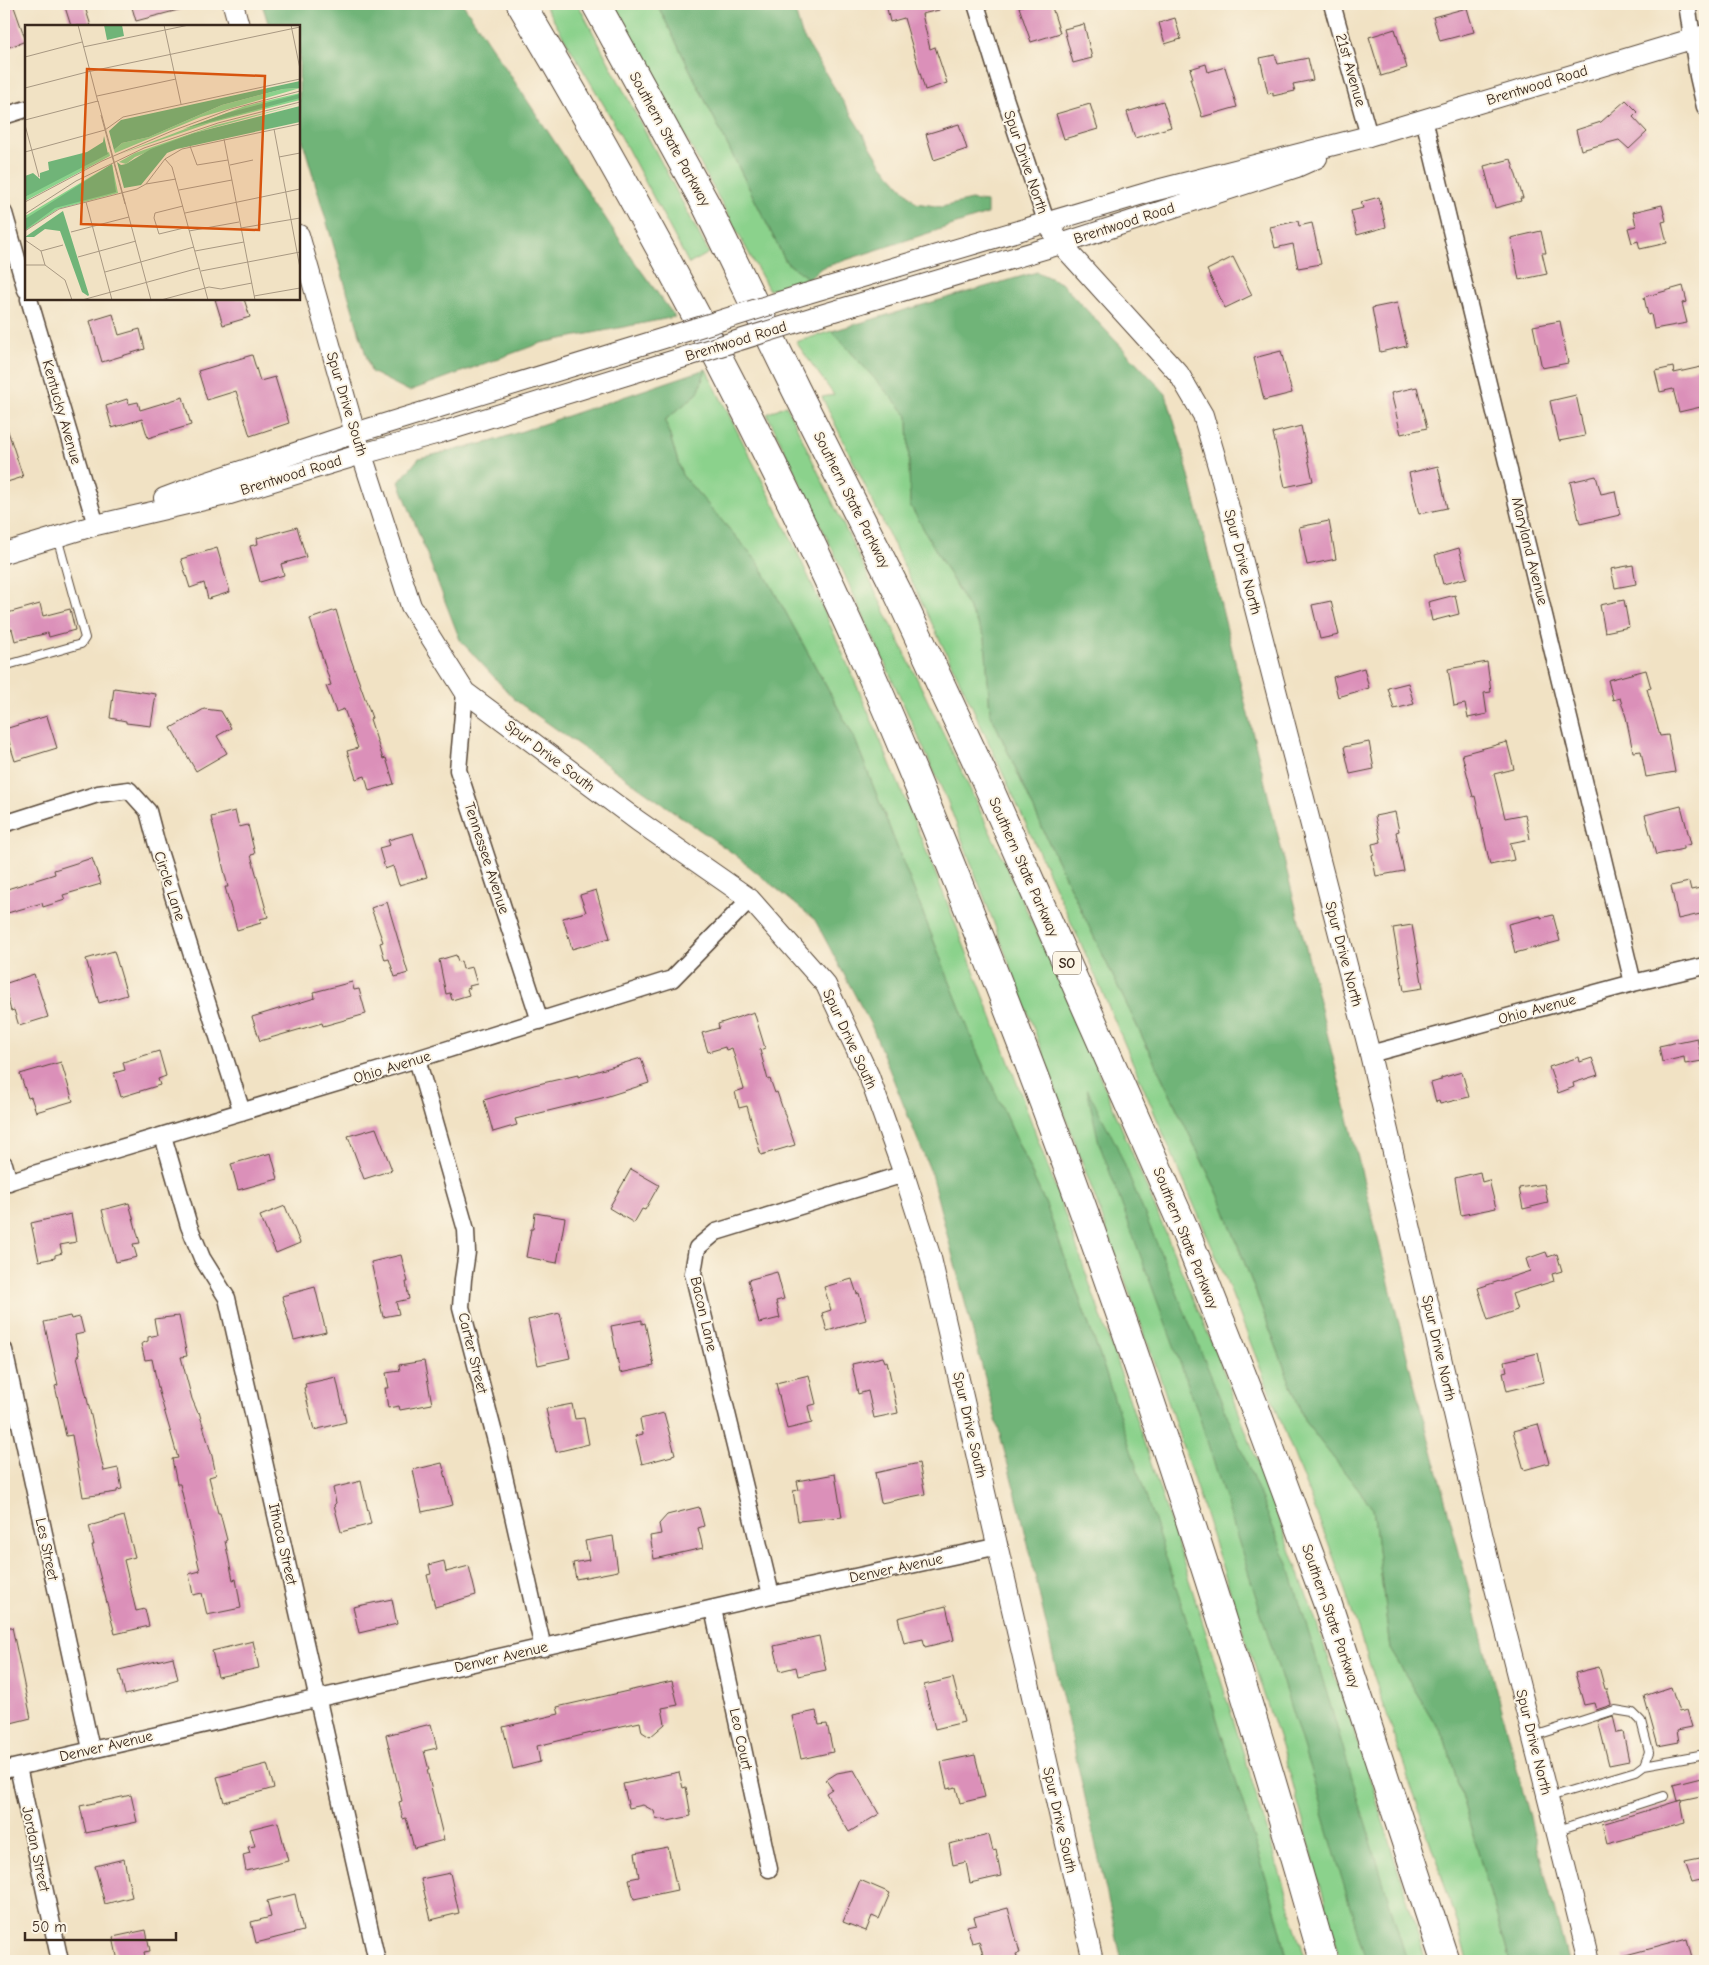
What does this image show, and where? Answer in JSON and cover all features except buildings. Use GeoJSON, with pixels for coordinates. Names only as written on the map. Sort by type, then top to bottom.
{"type":"FeatureCollection","features":[{"type":"Feature","properties":{"kind":"highway"},"geometry":{"type":"LineString","coordinates":[[521,4],[582,107],[674,273],[752,424],[867,664],[951,862],[1028,1057],[1100,1255],[1174,1473],[1243,1688],[1324,1961]]}},
{"type":"Feature","properties":{"kind":"highway","name":"Southern State Parkway"},"geometry":{"type":"LineString","coordinates":[[596,4],[706,205],[897,591],[989,788],[1183,1226],[1255,1408],[1327,1602],[1445,1961]]}},
{"type":"Feature","properties":{"kind":"street"},"geometry":{"type":"LineString","coordinates":[[232,4],[239,25]]}},
{"type":"Feature","properties":{"kind":"street","name":"Spur Drive North"},"geometry":{"type":"LineString","coordinates":[[976,4],[1046,221],[1061,244],[1179,374],[1202,415],[1220,473],[1370,1054],[1492,1576],[1589,1961]]}},
{"type":"Feature","properties":{"kind":"street","name":"21st Avenue"},"geometry":{"type":"LineString","coordinates":[[1332,4],[1369,136]]}},
{"type":"Feature","properties":{"kind":"street"},"geometry":{"type":"LineString","coordinates":[[1686,4],[1698,37],[1705,107]]}},
{"type":"Feature","properties":{"kind":"street","name":"Brentwood Road"},"geometry":{"type":"LineString","coordinates":[[96,525],[196,486],[355,433],[805,294],[1046,221],[1246,166],[1369,136],[1698,37]]}},
{"type":"Feature","properties":{"kind":"street"},"geometry":{"type":"LineString","coordinates":[[4,116],[25,109]]}},
{"type":"Feature","properties":{"kind":"street","name":"Maryland Avenue"},"geometry":{"type":"LineString","coordinates":[[1424,119],[1633,983]]}},
{"type":"Feature","properties":{"kind":"street","name":"Brentwood Road"},"geometry":{"type":"LineString","coordinates":[[4,554],[96,525],[230,494],[439,433],[814,317],[1061,244],[1297,167],[1369,136]]}},
{"type":"Feature","properties":{"kind":"street"},"geometry":{"type":"LineString","coordinates":[[4,214],[25,287]]}},
{"type":"Feature","properties":{"kind":"street","name":"Spur Drive South"},"geometry":{"type":"LineString","coordinates":[[300,239],[355,433],[411,606],[465,692],[638,821],[750,899],[826,986],[869,1076],[904,1174],[931,1258],[1093,1961]]}},
{"type":"Feature","properties":{"kind":"street","name":"Kentucky Avenue"},"geometry":{"type":"LineString","coordinates":[[29,300],[96,525]]}},
{"type":"Feature","properties":{"kind":"street","name":"Tennessee Avenue"},"geometry":{"type":"LineString","coordinates":[[465,692],[458,770],[540,1021]]}},
{"type":"Feature","properties":{"kind":"street","name":"Circle Lane"},"geometry":{"type":"LineString","coordinates":[[4,824],[98,794],[129,790],[148,811],[157,845],[242,1112]]}},
{"type":"Feature","properties":{"kind":"street","name":"Ohio Avenue"},"geometry":{"type":"LineString","coordinates":[[6,1182],[417,1059],[672,979],[750,899]]}},
{"type":"Feature","properties":{"kind":"street","name":"Ohio Avenue"},"geometry":{"type":"LineString","coordinates":[[1370,1054],[1633,983],[1705,966]]}},
{"type":"Feature","properties":{"kind":"street","name":"Carter Street"},"geometry":{"type":"LineString","coordinates":[[417,1059],[466,1230],[467,1252],[462,1279],[462,1307],[497,1445],[543,1648]]}},
{"type":"Feature","properties":{"kind":"street","name":"Ithaca Street"},"geometry":{"type":"LineString","coordinates":[[163,1136],[189,1226],[202,1258],[228,1298],[377,1961]]}},
{"type":"Feature","properties":{"kind":"street"},"geometry":{"type":"LineString","coordinates":[[4,1164],[6,1182]]}},
{"type":"Feature","properties":{"kind":"street","name":"Bacon Lane"},"geometry":{"type":"LineString","coordinates":[[771,1595],[693,1273],[697,1248],[716,1232],[904,1174]]}},
{"type":"Feature","properties":{"kind":"street","name":"Les Street"},"geometry":{"type":"LineString","coordinates":[[4,1350],[91,1749]]}},
{"type":"Feature","properties":{"kind":"street","name":"Denver Avenue"},"geometry":{"type":"LineString","coordinates":[[11,1768],[771,1595],[998,1546]]}},
{"type":"Feature","properties":{"kind":"street","name":"Leo Court"},"geometry":{"type":"LineString","coordinates":[[713,1609],[769,1869]]}},
{"type":"Feature","properties":{"kind":"street","name":"Jordan Street"},"geometry":{"type":"LineString","coordinates":[[11,1768],[60,1961]]}},
{"type":"Feature","properties":{"kind":"lane"},"geometry":{"type":"LineString","coordinates":[[4,666],[81,644],[85,638],[57,537]]}},
{"type":"Feature","properties":{"kind":"lane"},"geometry":{"type":"LineString","coordinates":[[1532,1736],[1615,1710],[1632,1713],[1641,1721],[1649,1752],[1644,1765]]}},
{"type":"Feature","properties":{"kind":"lane"},"geometry":{"type":"LineString","coordinates":[[1548,1798],[1636,1771],[1644,1765],[1705,1754]]}},
{"type":"Feature","properties":{"kind":"lane"},"geometry":{"type":"LineString","coordinates":[[1556,1831],[1664,1796]]}},
{"type":"Feature","properties":{"kind":"green space"},"geometry":{"type":"Polygon","coordinates":[[[262,4],[463,4],[634,261],[675,317],[541,343],[409,391],[371,372],[300,131],[300,25],[269,25],[262,4]]]}},
{"type":"Feature","properties":{"kind":"green space"},"geometry":{"type":"Polygon","coordinates":[[[544,4],[578,4],[709,253],[689,264],[608,112],[544,4]]]}},
{"type":"Feature","properties":{"kind":"green space"},"geometry":{"type":"Polygon","coordinates":[[[613,4],[657,4],[786,262],[809,279],[769,290],[613,4]]]}},
{"type":"Feature","properties":{"kind":"green space"},"geometry":{"type":"Polygon","coordinates":[[[657,4],[793,4],[802,35],[882,165],[916,203],[942,207],[971,200],[987,202],[987,214],[821,268],[809,279],[786,262],[657,4]]]}},
{"type":"Feature","properties":{"kind":"green space"},"geometry":{"type":"Polygon","coordinates":[[[1037,272],[1061,283],[1166,394],[1182,448],[1410,1368],[1568,1961],[1510,1961],[1445,1740],[1390,1649],[1373,1508],[1305,1422],[1220,1198],[1055,856],[990,712],[985,637],[910,505],[908,416],[832,331],[1037,272]]]}},
{"type":"Feature","properties":{"kind":"green space"},"geometry":{"type":"Polygon","coordinates":[[[832,331],[908,416],[910,505],[985,637],[990,712],[1055,856],[1220,1198],[1305,1422],[1373,1508],[1390,1649],[1445,1740],[1510,1961],[1467,1961],[1458,1925],[1335,1561],[1225,1277],[1092,968],[970,702],[822,397],[834,395],[796,342],[832,331]]]}},
{"type":"Feature","properties":{"kind":"green space"},"geometry":{"type":"Polygon","coordinates":[[[706,369],[805,569],[879,738],[950,909],[1017,1082],[1080,1256],[1198,1607],[1306,1961],[1288,1961],[1273,1901],[1102,1362],[1046,1205],[978,1054],[854,737],[758,562],[682,475],[665,420],[698,393],[706,369]]]}},
{"type":"Feature","properties":{"kind":"green space"},"geometry":{"type":"Polygon","coordinates":[[[706,369],[698,393],[665,420],[682,475],[758,562],[854,737],[978,1054],[1046,1205],[1102,1362],[1184,1612],[1273,1901],[1288,1961],[1122,1961],[1022,1518],[930,1170],[872,1027],[815,920],[734,854],[515,700],[460,640],[399,482],[419,458],[490,442],[706,369]]]}},
{"type":"Feature","properties":{"kind":"green space"},"geometry":{"type":"Polygon","coordinates":[[[786,405],[1064,990],[1225,1375],[1300,1576],[1365,1763],[1426,1961],[1341,1961],[1291,1777],[1161,1380],[1027,1010],[947,800],[842,569],[767,414],[786,405]]]}},
{"type":"Feature","properties":{"kind":"green space"},"geometry":{"type":"Polygon","coordinates":[[[1087,1089],[1116,1144],[1288,1564],[1407,1961],[1366,1961],[1310,1769],[1197,1409],[1099,1143],[1087,1089]]]}}]}
